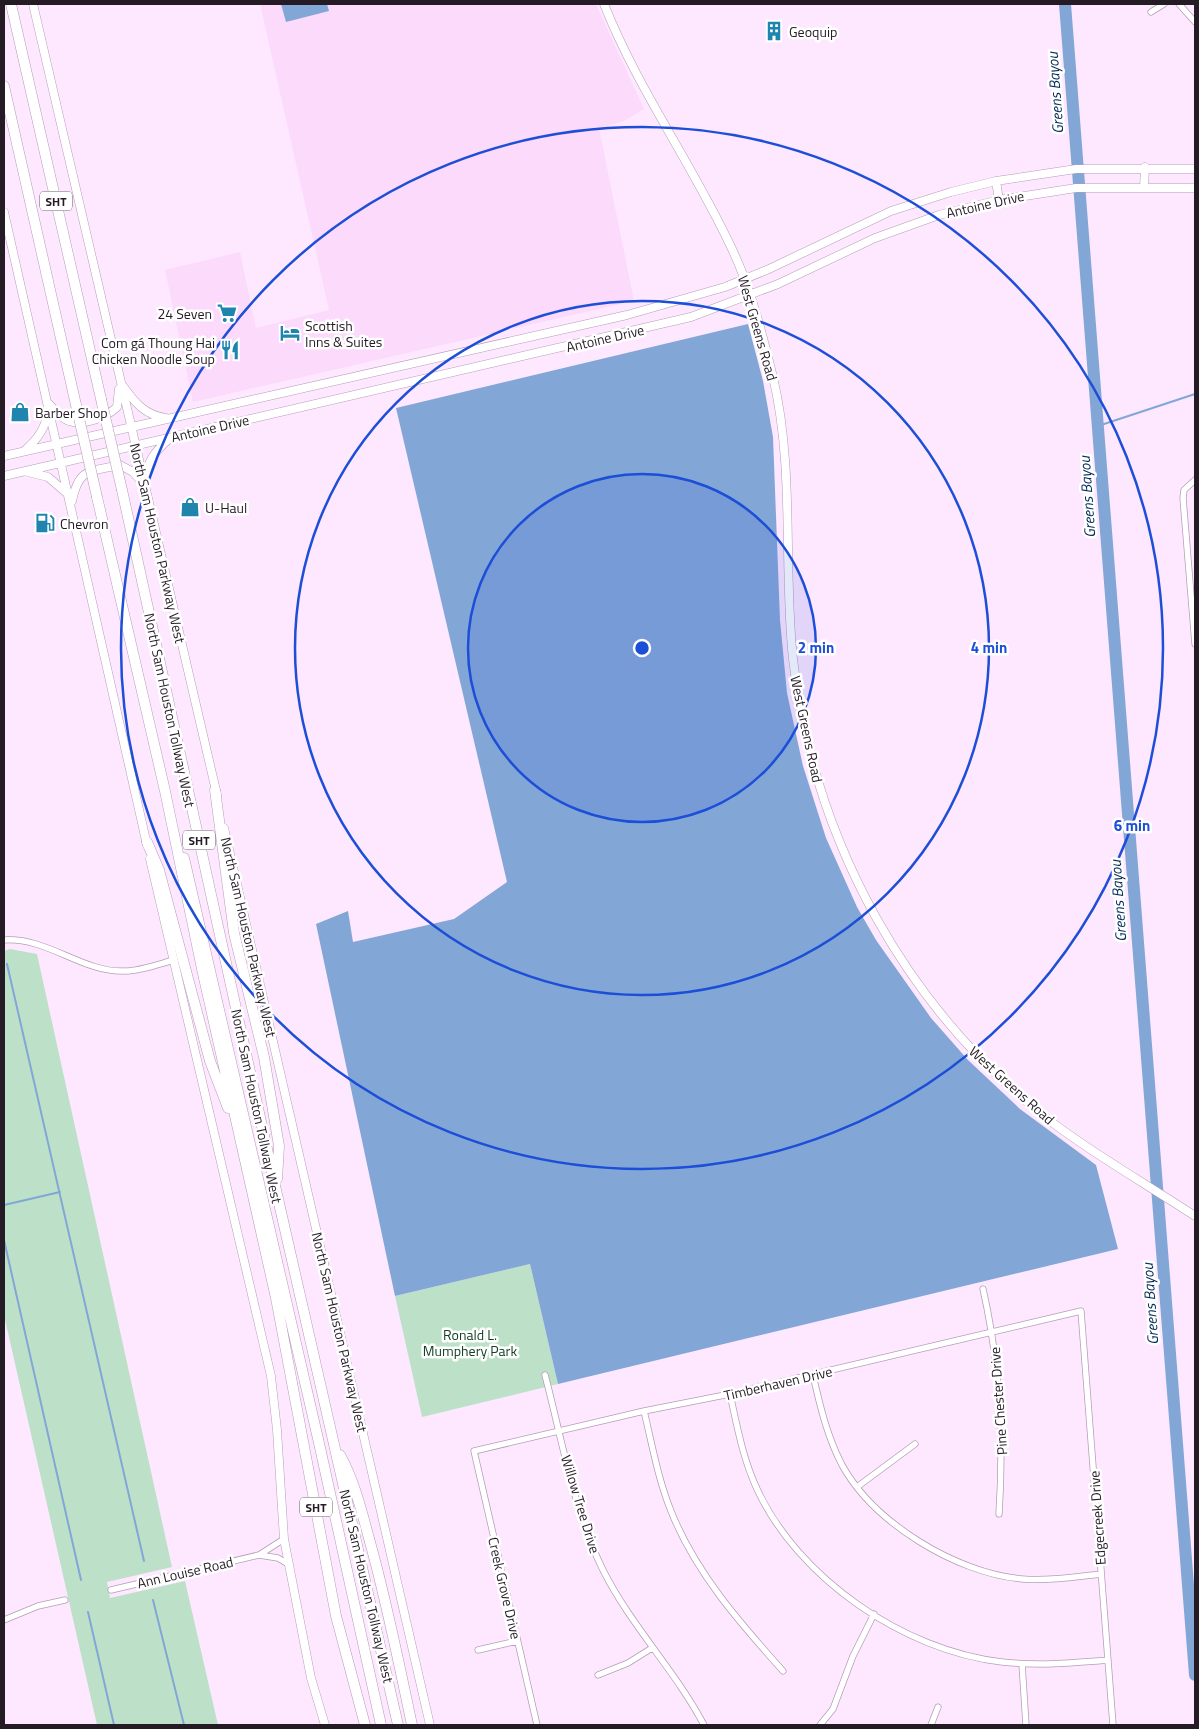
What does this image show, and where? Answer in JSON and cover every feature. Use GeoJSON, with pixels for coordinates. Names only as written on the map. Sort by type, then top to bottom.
{"type":"FeatureCollection","features":[{"type":"Feature","properties":{"kind":"highway","name":"North Sam Houston Tollway West"},"geometry":{"type":"LineString","coordinates":[[11,4],[122,490],[276,1190],[398,1725]]}},
{"type":"Feature","properties":{"kind":"highway","name":"North Sam Houston Tollway West"},"geometry":{"type":"LineString","coordinates":[[4,86],[165,791],[197,950],[276,1298],[336,1616],[366,1725]]}},
{"type":"Feature","properties":{"kind":"highway"},"geometry":{"type":"LineString","coordinates":[[216,790],[234,933],[264,1057],[279,1146],[276,1190]]}},
{"type":"Feature","properties":{"kind":"highway","name":"North Sam Houston Tollway West"},"geometry":{"type":"LineString","coordinates":[[165,791],[177,829],[211,965],[319,1442],[380,1725]]}},
{"type":"Feature","properties":{"kind":"highway"},"geometry":{"type":"LineString","coordinates":[[147,842],[159,870],[210,1061],[242,1144]]}},
{"type":"Feature","properties":{"kind":"highway","name":"North Sam Houston Tollway West"},"geometry":{"type":"LineString","coordinates":[[335,1446],[348,1469],[371,1544],[392,1623],[412,1725]]}},
{"type":"Feature","properties":{"kind":"main road","name":"North Sam Houston Parkway West"},"geometry":{"type":"LineString","coordinates":[[33,4],[216,790],[430,1725]]}},
{"type":"Feature","properties":{"kind":"main road","name":"West Greens Road"},"geometry":{"type":"LineString","coordinates":[[604,4],[622,46],[731,245],[751,295],[773,379],[783,436],[790,619],[797,691],[818,781],[850,869],[895,951],[939,1011],[975,1053],[1007,1084],[1053,1123],[1092,1151],[1123,1168],[1195,1216]]}},
{"type":"Feature","properties":{"kind":"main road","name":"Antoine Drive"},"geometry":{"type":"LineString","coordinates":[[4,456],[627,315],[702,294],[745,279],[891,211],[996,182],[1043,173],[1106,168],[1195,169]]}},
{"type":"Feature","properties":{"kind":"main road"},"geometry":{"type":"LineString","coordinates":[[1144,188],[1145,168]]}},
{"type":"Feature","properties":{"kind":"main road"},"geometry":{"type":"LineString","coordinates":[[996,182],[999,200]]}},
{"type":"Feature","properties":{"kind":"main road","name":"Antoine Drive"},"geometry":{"type":"LineString","coordinates":[[4,476],[692,317],[751,295],[875,238],[939,215],[999,200],[1045,192],[1107,186],[1195,188]]}},
{"type":"Feature","properties":{"kind":"main road"},"geometry":{"type":"LineString","coordinates":[[4,212],[270,1376],[277,1430],[284,1538],[288,1564],[311,1678],[325,1725]]}},
{"type":"Feature","properties":{"kind":"main road"},"geometry":{"type":"LineString","coordinates":[[867,222],[875,238]]}},
{"type":"Feature","properties":{"kind":"main road"},"geometry":{"type":"LineString","coordinates":[[627,315],[631,332]]}},
{"type":"Feature","properties":{"kind":"main road"},"geometry":{"type":"LineString","coordinates":[[505,343],[509,359]]}},
{"type":"Feature","properties":{"kind":"main road"},"geometry":{"type":"LineString","coordinates":[[386,370],[390,387]]}},
{"type":"Feature","properties":{"kind":"main road"},"geometry":{"type":"LineString","coordinates":[[48,403],[69,421],[75,422],[102,418],[117,407],[120,382]]}},
{"type":"Feature","properties":{"kind":"main road"},"geometry":{"type":"LineString","coordinates":[[120,382],[143,410],[152,415],[172,419]]}},
{"type":"Feature","properties":{"kind":"main road"},"geometry":{"type":"LineString","coordinates":[[264,398],[268,415]]}},
{"type":"Feature","properties":{"kind":"main road"},"geometry":{"type":"LineString","coordinates":[[22,452],[42,430],[47,421],[48,403]]}},
{"type":"Feature","properties":{"kind":"main road"},"geometry":{"type":"LineString","coordinates":[[143,483],[148,462],[154,452],[171,437]]}},
{"type":"Feature","properties":{"kind":"main road"},"geometry":{"type":"LineString","coordinates":[[71,504],[75,484],[86,473],[120,465],[132,472],[143,483]]}},
{"type":"Feature","properties":{"kind":"main road"},"geometry":{"type":"LineString","coordinates":[[24,471],[48,476],[69,495]]}},
{"type":"Feature","properties":{"kind":"street"},"geometry":{"type":"LineString","coordinates":[[1151,12],[1164,4]]}},
{"type":"Feature","properties":{"kind":"street"},"geometry":{"type":"LineString","coordinates":[[1180,4],[1195,22]]}},
{"type":"Feature","properties":{"kind":"street"},"geometry":{"type":"LineString","coordinates":[[1195,480],[1184,490],[1195,644]]}},
{"type":"Feature","properties":{"kind":"street"},"geometry":{"type":"LineString","coordinates":[[4,940],[26,941],[46,946],[80,961],[102,968],[125,971],[174,960]]}},
{"type":"Feature","properties":{"kind":"street","name":"Pine Chester Drive"},"geometry":{"type":"LineString","coordinates":[[983,1289],[993,1332],[1002,1441],[999,1514]]}},
{"type":"Feature","properties":{"kind":"street","name":"Timberhaven Drive"},"geometry":{"type":"LineString","coordinates":[[474,1451],[644,1411],[813,1375],[1081,1311]]}},
{"type":"Feature","properties":{"kind":"street","name":"Edgecreek Drive"},"geometry":{"type":"LineString","coordinates":[[1081,1311],[1113,1725]]}},
{"type":"Feature","properties":{"kind":"street","name":"Willow Tree Drive"},"geometry":{"type":"LineString","coordinates":[[545,1375],[576,1496],[594,1548],[622,1605],[704,1725]]}},
{"type":"Feature","properties":{"kind":"street"},"geometry":{"type":"LineString","coordinates":[[813,1375],[834,1448],[857,1488],[880,1512],[913,1536],[957,1561],[985,1572],[1040,1579],[1101,1574]]}},
{"type":"Feature","properties":{"kind":"street"},"geometry":{"type":"LineString","coordinates":[[730,1394],[749,1470],[774,1521],[811,1566],[832,1586],[874,1614],[911,1635],[950,1650],[1000,1662],[1022,1664],[1063,1664],[1108,1660]]}},
{"type":"Feature","properties":{"kind":"street"},"geometry":{"type":"LineString","coordinates":[[644,1411],[664,1491],[680,1532],[703,1571],[729,1607],[783,1670]]}},
{"type":"Feature","properties":{"kind":"street"},"geometry":{"type":"LineString","coordinates":[[857,1488],[915,1444]]}},
{"type":"Feature","properties":{"kind":"street","name":"Creek Grove Drive"},"geometry":{"type":"LineString","coordinates":[[474,1451],[537,1725]]}},
{"type":"Feature","properties":{"kind":"street","name":"Ann Louise Road"},"geometry":{"type":"LineString","coordinates":[[111,1590],[260,1555],[284,1538]]}},
{"type":"Feature","properties":{"kind":"street","name":"Ann Louise Road"},"geometry":{"type":"LineString","coordinates":[[260,1555],[278,1558],[288,1564]]}},
{"type":"Feature","properties":{"kind":"street"},"geometry":{"type":"LineString","coordinates":[[4,1620],[38,1606],[65,1600]]}},
{"type":"Feature","properties":{"kind":"street"},"geometry":{"type":"LineString","coordinates":[[820,1725],[833,1708],[853,1656],[874,1614]]}},
{"type":"Feature","properties":{"kind":"street"},"geometry":{"type":"LineString","coordinates":[[478,1650],[517,1641]]}},
{"type":"Feature","properties":{"kind":"street"},"geometry":{"type":"LineString","coordinates":[[598,1675],[628,1663],[652,1648]]}},
{"type":"Feature","properties":{"kind":"street"},"geometry":{"type":"LineString","coordinates":[[1022,1664],[1026,1725]]}},
{"type":"Feature","properties":{"kind":"street"},"geometry":{"type":"LineString","coordinates":[[931,1725],[938,1707]]}},
{"type":"Feature","properties":{"kind":"shaded area"},"geometry":{"type":"Polygon","coordinates":[[[260,4],[596,4],[644,109],[624,121],[599,128],[634,301],[193,402],[165,270],[240,252],[256,328],[329,310],[260,4]]]}},
{"type":"Feature","properties":{"kind":"green space"},"geometry":{"type":"Polygon","coordinates":[[[10,949],[37,954],[172,1567],[107,1582],[110,1598],[185,1581],[218,1725],[97,1725],[4,1315],[4,951],[10,949]]]}},
{"type":"Feature","properties":{"kind":"green space","name":"Ronald L. Mumphery Park"},"geometry":{"type":"Polygon","coordinates":[[[530,1264],[558,1384],[422,1417],[395,1296],[530,1264]]]}},
{"type":"Feature","properties":{"kind":"water"},"geometry":{"type":"Polygon","coordinates":[[[281,4],[327,4],[329,11],[286,22],[281,4]]]}},
{"type":"Feature","properties":{"kind":"water"},"geometry":{"type":"Polygon","coordinates":[[[748,324],[763,381],[773,437],[780,620],[787,693],[803,766],[826,838],[857,907],[876,940],[931,1018],[968,1060],[1020,1109],[1096,1165],[1118,1249],[558,1384],[530,1264],[395,1296],[316,924],[348,911],[353,942],[454,919],[507,882],[396,408],[748,324]]]}},
{"type":"Feature","properties":{"kind":"waterway","name":"Greens Bayou"},"geometry":{"type":"LineString","coordinates":[[1065,4],[1195,1675]]}},
{"type":"Feature","properties":{"kind":"waterway"},"geometry":{"type":"LineString","coordinates":[[1098,426],[1195,394]]}},
{"type":"Feature","properties":{"kind":"waterway"},"geometry":{"type":"LineString","coordinates":[[7,964],[144,1561]]}},
{"type":"Feature","properties":{"kind":"waterway"},"geometry":{"type":"LineString","coordinates":[[4,1205],[60,1192]]}},
{"type":"Feature","properties":{"kind":"waterway"},"geometry":{"type":"LineString","coordinates":[[4,1240],[81,1580]]}},
{"type":"Feature","properties":{"kind":"waterway"},"geometry":{"type":"LineString","coordinates":[[153,1600],[184,1725]]}},
{"type":"Feature","properties":{"kind":"waterway"},"geometry":{"type":"LineString","coordinates":[[88,1612],[114,1725]]}},
{"type":"Feature","properties":{"kind":"place","name":"Geoquip"},"geometry":{"type":"Point","coordinates":[774,31]}},
{"type":"Feature","properties":{"kind":"place","name":"24 Seven"},"geometry":{"type":"Point","coordinates":[227,313]}},
{"type":"Feature","properties":{"kind":"place","name":"Scottish Inns & Suites"},"geometry":{"type":"Point","coordinates":[290,333]}},
{"type":"Feature","properties":{"kind":"place","name":"Com gá Thoung Hai Chicken Noodle Soup"},"geometry":{"type":"Point","coordinates":[230,350]}},
{"type":"Feature","properties":{"kind":"place","name":"Barber Shop"},"geometry":{"type":"Point","coordinates":[20,412]}},
{"type":"Feature","properties":{"kind":"place","name":"U-Haul"},"geometry":{"type":"Point","coordinates":[190,507]}},
{"type":"Feature","properties":{"kind":"place","name":"Chevron"},"geometry":{"type":"Point","coordinates":[45,523]}}]}
